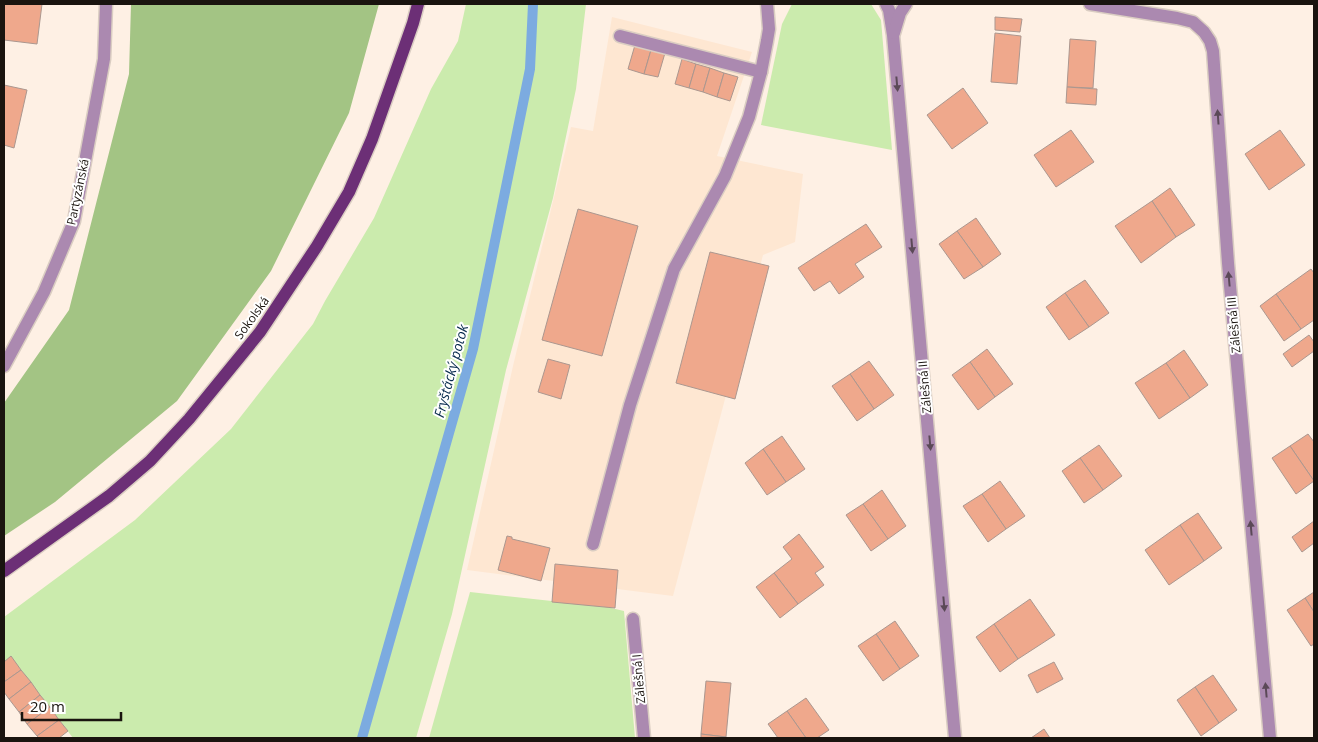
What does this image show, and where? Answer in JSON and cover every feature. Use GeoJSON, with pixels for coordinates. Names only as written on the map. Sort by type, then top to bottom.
{"type":"FeatureCollection","features":[{"type":"Feature","properties":{"kind":"main road","name":"Sokolská"},"geometry":{"type":"LineString","coordinates":[[4,571],[109,496],[150,460],[189,419],[260,332],[317,246],[349,192],[372,139],[413,24],[418,4]]}},
{"type":"Feature","properties":{"kind":"street","name":"Partyzánská"},"geometry":{"type":"LineString","coordinates":[[4,366],[44,292],[74,220],[104,60],[106,4]]}},
{"type":"Feature","properties":{"kind":"street"},"geometry":{"type":"LineString","coordinates":[[593,544],[630,405],[674,269],[726,176],[749,117],[761,72],[769,29],[767,4]]}},
{"type":"Feature","properties":{"kind":"street","name":"Zálešná II"},"geometry":{"type":"LineString","coordinates":[[886,4],[889,10],[893,35],[955,738]]}},
{"type":"Feature","properties":{"kind":"street"},"geometry":{"type":"LineString","coordinates":[[893,35],[900,14],[906,4]]}},
{"type":"Feature","properties":{"kind":"street","name":"Zálešná III"},"geometry":{"type":"LineString","coordinates":[[1090,4],[1193,22],[1204,32],[1210,41],[1216,82],[1228,263],[1270,738]]}},
{"type":"Feature","properties":{"kind":"street"},"geometry":{"type":"LineString","coordinates":[[620,36],[761,72]]}},
{"type":"Feature","properties":{"kind":"street","name":"Zálešná I"},"geometry":{"type":"LineString","coordinates":[[633,619],[644,738]]}},
{"type":"Feature","properties":{"kind":"shaded area"},"geometry":{"type":"Polygon","coordinates":[[[612,17],[752,52],[717,156],[803,174],[795,242],[763,255],[673,596],[467,570],[513,366],[571,127],[593,131],[612,17]]]}},
{"type":"Feature","properties":{"kind":"green space"},"geometry":{"type":"Polygon","coordinates":[[[131,4],[379,4],[349,113],[271,271],[177,401],[55,502],[4,536],[4,403],[69,310],[129,74],[131,4]]]}},
{"type":"Feature","properties":{"kind":"green space"},"geometry":{"type":"Polygon","coordinates":[[[466,4],[586,4],[576,89],[553,198],[506,370],[452,614],[416,738],[73,738],[11,657],[4,662],[4,617],[135,520],[231,429],[313,324],[374,218],[431,89],[458,41],[466,4]]]}},
{"type":"Feature","properties":{"kind":"green space"},"geometry":{"type":"Polygon","coordinates":[[[792,4],[871,4],[881,20],[892,150],[761,125],[782,24],[792,4]]]}},
{"type":"Feature","properties":{"kind":"green space"},"geometry":{"type":"Polygon","coordinates":[[[470,592],[607,607],[624,611],[635,738],[429,738],[470,592]]]}},
{"type":"Feature","properties":{"kind":"building"},"geometry":{"type":"Polygon","coordinates":[[[4,4],[42,4],[37,44],[4,40],[4,4]]]}},
{"type":"Feature","properties":{"kind":"building"},"geometry":{"type":"Polygon","coordinates":[[[995,17],[1022,19],[1020,32],[995,30],[995,17]]]}},
{"type":"Feature","properties":{"kind":"building"},"geometry":{"type":"Polygon","coordinates":[[[995,33],[1021,36],[1017,84],[991,82],[995,33]]]}},
{"type":"Feature","properties":{"kind":"building"},"geometry":{"type":"Polygon","coordinates":[[[1070,39],[1096,41],[1093,88],[1067,87],[1070,39]]]}},
{"type":"Feature","properties":{"kind":"building"},"geometry":{"type":"Polygon","coordinates":[[[635,45],[651,50],[644,74],[628,69],[635,45]]]}},
{"type":"Feature","properties":{"kind":"building"},"geometry":{"type":"Polygon","coordinates":[[[651,50],[665,53],[658,77],[644,74],[651,50]]]}},
{"type":"Feature","properties":{"kind":"building"},"geometry":{"type":"Polygon","coordinates":[[[682,59],[696,64],[689,88],[675,84],[682,59]]]}},
{"type":"Feature","properties":{"kind":"building"},"geometry":{"type":"Polygon","coordinates":[[[696,64],[710,68],[703,92],[689,88],[696,64]]]}},
{"type":"Feature","properties":{"kind":"building"},"geometry":{"type":"Polygon","coordinates":[[[710,68],[724,73],[717,97],[703,92],[710,68]]]}},
{"type":"Feature","properties":{"kind":"building"},"geometry":{"type":"Polygon","coordinates":[[[724,73],[738,77],[730,101],[717,97],[724,73]]]}},
{"type":"Feature","properties":{"kind":"building"},"geometry":{"type":"Polygon","coordinates":[[[4,85],[27,90],[14,148],[4,145],[4,85]]]}},
{"type":"Feature","properties":{"kind":"building"},"geometry":{"type":"Polygon","coordinates":[[[1067,87],[1097,89],[1096,105],[1066,103],[1067,87]]]}},
{"type":"Feature","properties":{"kind":"building"},"geometry":{"type":"Polygon","coordinates":[[[963,88],[988,123],[952,149],[927,115],[963,88]]]}},
{"type":"Feature","properties":{"kind":"building"},"geometry":{"type":"Polygon","coordinates":[[[1071,130],[1094,162],[1056,187],[1034,155],[1071,130]]]}},
{"type":"Feature","properties":{"kind":"building"},"geometry":{"type":"Polygon","coordinates":[[[1280,130],[1305,165],[1269,190],[1245,154],[1280,130]]]}},
{"type":"Feature","properties":{"kind":"building"},"geometry":{"type":"Polygon","coordinates":[[[1170,188],[1195,225],[1176,237],[1152,201],[1170,188]]]}},
{"type":"Feature","properties":{"kind":"building"},"geometry":{"type":"Polygon","coordinates":[[[1152,201],[1176,237],[1141,263],[1115,226],[1152,201]]]}},
{"type":"Feature","properties":{"kind":"building"},"geometry":{"type":"Polygon","coordinates":[[[578,209],[638,226],[602,356],[542,340],[578,209]]]}},
{"type":"Feature","properties":{"kind":"building"},"geometry":{"type":"Polygon","coordinates":[[[976,218],[1001,254],[983,267],[957,231],[976,218]]]}},
{"type":"Feature","properties":{"kind":"building"},"geometry":{"type":"Polygon","coordinates":[[[866,224],[882,247],[855,264],[864,277],[839,294],[830,281],[814,291],[798,268],[866,224]]]}},
{"type":"Feature","properties":{"kind":"building"},"geometry":{"type":"Polygon","coordinates":[[[957,231],[983,267],[964,279],[939,244],[957,231]]]}},
{"type":"Feature","properties":{"kind":"building"},"geometry":{"type":"Polygon","coordinates":[[[710,252],[769,266],[735,399],[676,383],[710,252]]]}},
{"type":"Feature","properties":{"kind":"building"},"geometry":{"type":"Polygon","coordinates":[[[1311,269],[1314,273],[1314,320],[1301,329],[1276,294],[1311,269]]]}},
{"type":"Feature","properties":{"kind":"building"},"geometry":{"type":"Polygon","coordinates":[[[1085,280],[1109,313],[1089,327],[1065,293],[1085,280]]]}},
{"type":"Feature","properties":{"kind":"building"},"geometry":{"type":"Polygon","coordinates":[[[1065,293],[1089,327],[1069,340],[1046,307],[1065,293]]]}},
{"type":"Feature","properties":{"kind":"building"},"geometry":{"type":"Polygon","coordinates":[[[1276,294],[1301,329],[1284,341],[1260,306],[1276,294]]]}},
{"type":"Feature","properties":{"kind":"building"},"geometry":{"type":"Polygon","coordinates":[[[1309,335],[1314,342],[1314,351],[1292,367],[1283,354],[1309,335]]]}},
{"type":"Feature","properties":{"kind":"building"},"geometry":{"type":"Polygon","coordinates":[[[987,349],[1013,384],[995,397],[970,362],[987,349]]]}},
{"type":"Feature","properties":{"kind":"building"},"geometry":{"type":"Polygon","coordinates":[[[1184,350],[1208,385],[1190,398],[1166,363],[1184,350]]]}},
{"type":"Feature","properties":{"kind":"building"},"geometry":{"type":"Polygon","coordinates":[[[548,359],[570,365],[561,399],[538,392],[548,359]]]}},
{"type":"Feature","properties":{"kind":"building"},"geometry":{"type":"Polygon","coordinates":[[[869,361],[894,395],[874,409],[850,374],[869,361]]]}},
{"type":"Feature","properties":{"kind":"building"},"geometry":{"type":"Polygon","coordinates":[[[970,362],[995,397],[978,410],[952,375],[970,362]]]}},
{"type":"Feature","properties":{"kind":"building"},"geometry":{"type":"Polygon","coordinates":[[[1166,363],[1190,398],[1159,419],[1135,383],[1166,363]]]}},
{"type":"Feature","properties":{"kind":"building"},"geometry":{"type":"Polygon","coordinates":[[[850,374],[874,409],[857,421],[832,386],[850,374]]]}},
{"type":"Feature","properties":{"kind":"building"},"geometry":{"type":"Polygon","coordinates":[[[1308,434],[1314,442],[1314,481],[1290,446],[1308,434]]]}},
{"type":"Feature","properties":{"kind":"building"},"geometry":{"type":"Polygon","coordinates":[[[782,436],[805,469],[786,482],[763,449],[782,436]]]}},
{"type":"Feature","properties":{"kind":"building"},"geometry":{"type":"Polygon","coordinates":[[[1099,445],[1122,476],[1103,490],[1080,458],[1099,445]]]}},
{"type":"Feature","properties":{"kind":"building"},"geometry":{"type":"Polygon","coordinates":[[[1290,446],[1314,481],[1296,494],[1272,458],[1290,446]]]}},
{"type":"Feature","properties":{"kind":"building"},"geometry":{"type":"Polygon","coordinates":[[[763,449],[786,482],[767,495],[745,463],[763,449]]]}},
{"type":"Feature","properties":{"kind":"building"},"geometry":{"type":"Polygon","coordinates":[[[1080,458],[1103,490],[1084,503],[1062,471],[1080,458]]]}},
{"type":"Feature","properties":{"kind":"building"},"geometry":{"type":"Polygon","coordinates":[[[1000,481],[1025,516],[1006,529],[982,494],[1000,481]]]}},
{"type":"Feature","properties":{"kind":"building"},"geometry":{"type":"Polygon","coordinates":[[[882,490],[906,526],[888,539],[863,504],[882,490]]]}},
{"type":"Feature","properties":{"kind":"building"},"geometry":{"type":"Polygon","coordinates":[[[982,494],[1006,529],[988,542],[963,506],[982,494]]]}},
{"type":"Feature","properties":{"kind":"building"},"geometry":{"type":"Polygon","coordinates":[[[863,504],[888,539],[871,551],[846,515],[863,504]]]}},
{"type":"Feature","properties":{"kind":"building"},"geometry":{"type":"Polygon","coordinates":[[[1198,513],[1222,548],[1204,561],[1180,525],[1198,513]]]}},
{"type":"Feature","properties":{"kind":"building"},"geometry":{"type":"Polygon","coordinates":[[[1314,521],[1314,543],[1302,552],[1292,537],[1314,521]]]}},
{"type":"Feature","properties":{"kind":"building"},"geometry":{"type":"Polygon","coordinates":[[[1180,525],[1204,561],[1169,585],[1145,550],[1180,525]]]}},
{"type":"Feature","properties":{"kind":"building"},"geometry":{"type":"Polygon","coordinates":[[[799,534],[824,567],[815,573],[824,585],[798,604],[774,573],[792,559],[783,547],[799,534]]]}},
{"type":"Feature","properties":{"kind":"building"},"geometry":{"type":"Polygon","coordinates":[[[507,536],[512,537],[512,539],[550,548],[541,581],[498,570],[507,536]]]}},
{"type":"Feature","properties":{"kind":"building"},"geometry":{"type":"Polygon","coordinates":[[[555,564],[618,570],[615,608],[552,602],[555,564]]]}},
{"type":"Feature","properties":{"kind":"building"},"geometry":{"type":"Polygon","coordinates":[[[774,573],[798,604],[780,618],[756,587],[774,573]]]}},
{"type":"Feature","properties":{"kind":"building"},"geometry":{"type":"Polygon","coordinates":[[[1314,592],[1314,612],[1305,598],[1314,592]]]}},
{"type":"Feature","properties":{"kind":"building"},"geometry":{"type":"Polygon","coordinates":[[[1305,598],[1314,612],[1314,644],[1311,646],[1287,610],[1305,598]]]}},
{"type":"Feature","properties":{"kind":"building"},"geometry":{"type":"Polygon","coordinates":[[[1030,599],[1055,635],[1018,659],[994,624],[1030,599]]]}},
{"type":"Feature","properties":{"kind":"building"},"geometry":{"type":"Polygon","coordinates":[[[895,621],[919,656],[900,669],[876,634],[895,621]]]}},
{"type":"Feature","properties":{"kind":"building"},"geometry":{"type":"Polygon","coordinates":[[[994,624],[1018,659],[1000,672],[976,637],[994,624]]]}},
{"type":"Feature","properties":{"kind":"building"},"geometry":{"type":"Polygon","coordinates":[[[876,634],[900,669],[883,681],[858,646],[876,634]]]}},
{"type":"Feature","properties":{"kind":"building"},"geometry":{"type":"Polygon","coordinates":[[[11,656],[21,670],[4,682],[4,662],[11,656]]]}},
{"type":"Feature","properties":{"kind":"building"},"geometry":{"type":"Polygon","coordinates":[[[1054,662],[1063,679],[1037,693],[1028,675],[1054,662]]]}},
{"type":"Feature","properties":{"kind":"building"},"geometry":{"type":"Polygon","coordinates":[[[21,670],[31,682],[9,699],[4,692],[4,682],[21,670]]]}},
{"type":"Feature","properties":{"kind":"building"},"geometry":{"type":"Polygon","coordinates":[[[1213,675],[1237,710],[1219,723],[1195,687],[1213,675]]]}},
{"type":"Feature","properties":{"kind":"building"},"geometry":{"type":"Polygon","coordinates":[[[706,681],[731,683],[726,737],[701,734],[706,681]]]}},
{"type":"Feature","properties":{"kind":"building"},"geometry":{"type":"Polygon","coordinates":[[[31,682],[40,695],[19,712],[9,699],[31,682]]]}},
{"type":"Feature","properties":{"kind":"building"},"geometry":{"type":"Polygon","coordinates":[[[1195,687],[1219,723],[1201,736],[1177,700],[1195,687]]]}},
{"type":"Feature","properties":{"kind":"building"},"geometry":{"type":"Polygon","coordinates":[[[40,695],[50,707],[27,724],[19,712],[40,695]]]}},
{"type":"Feature","properties":{"kind":"building"},"geometry":{"type":"Polygon","coordinates":[[[806,698],[829,730],[817,738],[806,738],[787,711],[806,698]]]}},
{"type":"Feature","properties":{"kind":"building"},"geometry":{"type":"Polygon","coordinates":[[[50,707],[59,720],[37,736],[27,724],[50,707]]]}},
{"type":"Feature","properties":{"kind":"building"},"geometry":{"type":"Polygon","coordinates":[[[787,711],[806,738],[778,738],[768,724],[787,711]]]}},
{"type":"Feature","properties":{"kind":"building"},"geometry":{"type":"Polygon","coordinates":[[[59,720],[68,731],[59,738],[39,738],[37,736],[59,720]]]}},
{"type":"Feature","properties":{"kind":"building"},"geometry":{"type":"Polygon","coordinates":[[[1044,729],[1050,738],[1031,738],[1044,729]]]}},
{"type":"Feature","properties":{"kind":"building"},"geometry":{"type":"Polygon","coordinates":[[[701,734],[726,737],[726,738],[701,738],[701,734]]]}},
{"type":"Feature","properties":{"kind":"waterway","name":"Fryštácký potok"},"geometry":{"type":"LineString","coordinates":[[362,738],[473,349],[530,69],[533,4]]}}]}
